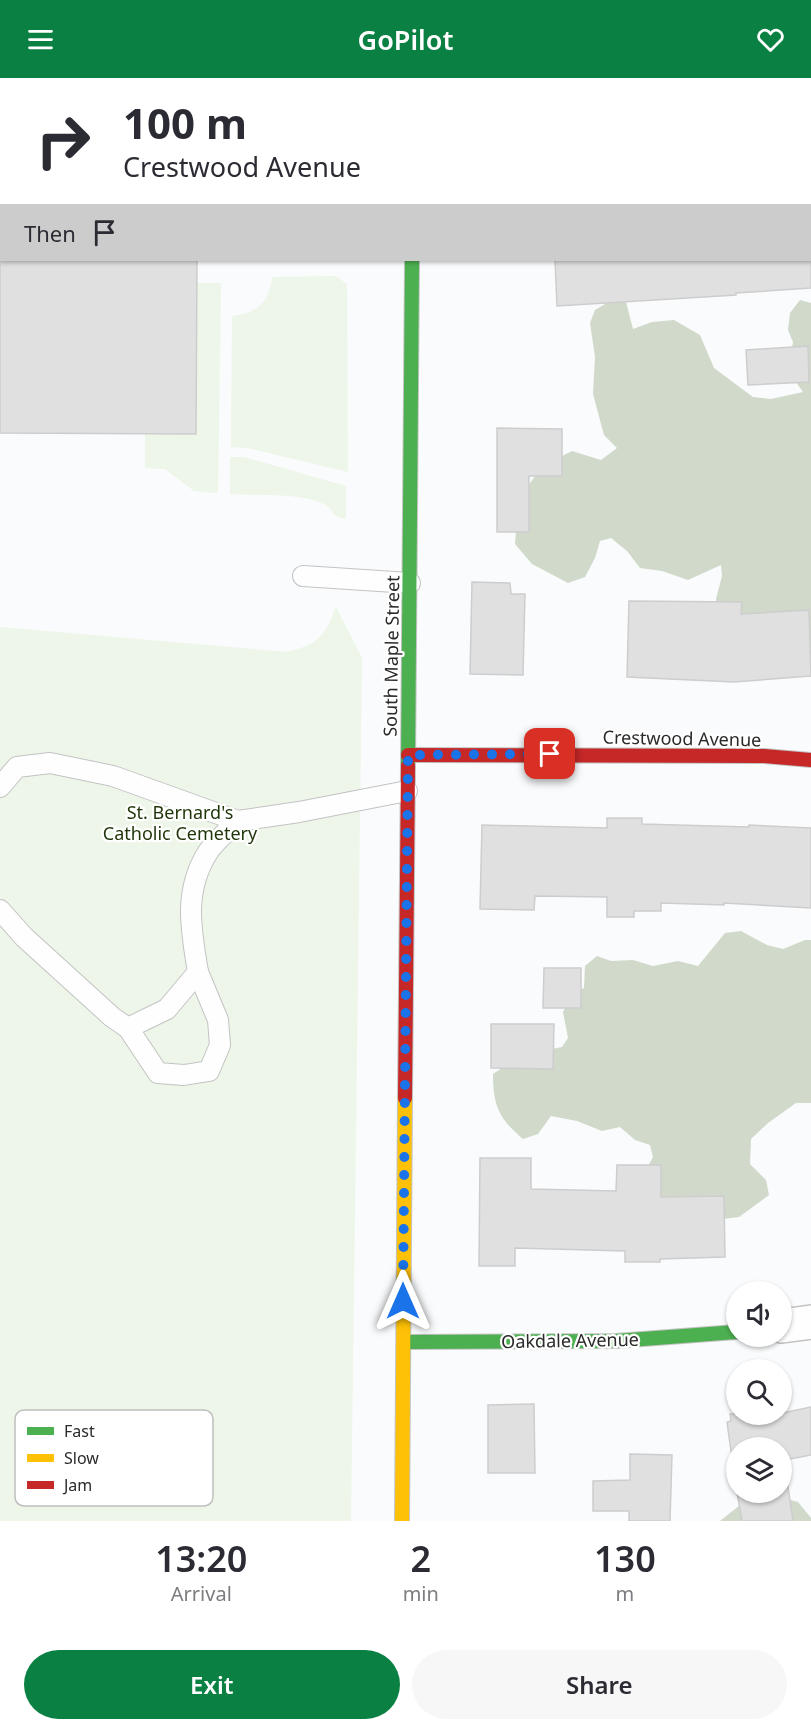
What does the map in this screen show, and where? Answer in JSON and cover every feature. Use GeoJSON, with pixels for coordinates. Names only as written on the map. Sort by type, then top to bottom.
{"type":"FeatureCollection","features":[{"type":"Feature","properties":{"kind":"main road","name":"South Maple Street"},"geometry":{"type":"LineString","coordinates":[[402,1521],[412,261]]}},
{"type":"Feature","properties":{"kind":"main road","name":"Crestwood Avenue"},"geometry":{"type":"LineString","coordinates":[[408,755],[478,753],[752,756],[811,760]]}},
{"type":"Feature","properties":{"kind":"main road","name":"Oakdale Avenue"},"geometry":{"type":"LineString","coordinates":[[404,1342],[616,1341],[726,1333]]}},
{"type":"Feature","properties":{"kind":"street"},"geometry":{"type":"LineString","coordinates":[[792,1325],[811,1322]]}},
{"type":"Feature","properties":{"kind":"lane"},"geometry":{"type":"LineString","coordinates":[[303,576],[410,583]]}},
{"type":"Feature","properties":{"kind":"lane"},"geometry":{"type":"LineString","coordinates":[[0,787],[17,767],[50,763],[113,776],[238,821],[299,812],[407,791]]}},
{"type":"Feature","properties":{"kind":"lane"},"geometry":{"type":"LineString","coordinates":[[0,910],[24,937],[112,1017],[128,1028],[158,1073],[184,1075],[209,1071],[220,1045],[218,1020],[198,972],[190,920],[194,885],[208,851],[238,821]]}},
{"type":"Feature","properties":{"kind":"lane"},"geometry":{"type":"LineString","coordinates":[[128,1028],[167,1009],[198,972]]}},
{"type":"Feature","properties":{"kind":"green space"},"geometry":{"type":"Polygon","coordinates":[[[336,276],[347,284],[348,472],[248,448],[231,447],[232,316],[248,313],[260,305],[265,300],[271,286],[272,277],[336,276]]]}},
{"type":"Feature","properties":{"kind":"green space"},"geometry":{"type":"Polygon","coordinates":[[[197,283],[221,283],[218,493],[194,491],[165,469],[145,468],[145,434],[196,434],[197,283]]]}},
{"type":"Feature","properties":{"kind":"green space"},"geometry":{"type":"Polygon","coordinates":[[[612,300],[626,302],[633,329],[652,322],[674,320],[700,335],[714,368],[753,397],[771,399],[803,392],[793,378],[790,360],[793,342],[788,330],[790,313],[800,300],[811,303],[811,648],[801,652],[721,629],[716,599],[722,576],[721,565],[688,580],[662,571],[640,568],[627,551],[611,538],[600,541],[595,558],[585,577],[568,583],[532,564],[515,544],[523,499],[533,478],[541,469],[572,451],[601,460],[617,448],[604,435],[593,394],[595,357],[590,323],[595,310],[612,300]]]}},
{"type":"Feature","properties":{"kind":"green space"},"geometry":{"type":"Polygon","coordinates":[[[230,457],[244,457],[346,486],[346,519],[337,516],[327,506],[314,500],[278,495],[230,494],[230,457]]]}},
{"type":"Feature","properties":{"kind":"green space","name":"St. Bernard's Catholic Cemetery"},"geometry":{"type":"Polygon","coordinates":[[[336,607],[362,658],[351,1521],[0,1521],[0,627],[287,652],[313,642],[328,626],[336,607]]]}},
{"type":"Feature","properties":{"kind":"green space"},"geometry":{"type":"Polygon","coordinates":[[[741,931],[767,945],[783,949],[805,940],[811,940],[811,1103],[796,1103],[768,1123],[751,1139],[750,1164],[766,1180],[769,1195],[739,1217],[714,1220],[666,1202],[644,1174],[653,1157],[650,1145],[635,1140],[620,1127],[602,1131],[577,1121],[551,1116],[538,1134],[523,1139],[508,1125],[496,1103],[493,1074],[522,1055],[562,1047],[568,1038],[563,1012],[572,993],[584,988],[585,966],[597,956],[611,961],[633,960],[653,966],[678,961],[698,966],[725,933],[741,931]]]}},
{"type":"Feature","properties":{"kind":"green space"},"geometry":{"type":"Polygon","coordinates":[[[792,1500],[798,1502],[811,1518],[811,1521],[720,1521],[742,1503],[792,1503],[792,1500]]]}},
{"type":"Feature","properties":{"kind":"building"},"geometry":{"type":"Polygon","coordinates":[[[0,261],[197,261],[196,434],[0,433],[0,261]]]}},
{"type":"Feature","properties":{"kind":"building"},"geometry":{"type":"Polygon","coordinates":[[[555,261],[811,261],[811,288],[557,306],[555,261]]]}},
{"type":"Feature","properties":{"kind":"building"},"geometry":{"type":"Polygon","coordinates":[[[808,346],[809,382],[748,385],[746,350],[808,346]]]}},
{"type":"Feature","properties":{"kind":"building"},"geometry":{"type":"Polygon","coordinates":[[[497,428],[562,429],[562,476],[529,476],[529,532],[497,532],[497,428]]]}},
{"type":"Feature","properties":{"kind":"building"},"geometry":{"type":"Polygon","coordinates":[[[472,582],[510,583],[511,594],[525,594],[523,675],[470,674],[472,582]]]}},
{"type":"Feature","properties":{"kind":"building"},"geometry":{"type":"Polygon","coordinates":[[[629,601],[742,602],[741,614],[809,610],[811,676],[734,682],[627,677],[629,601]]]}},
{"type":"Feature","properties":{"kind":"building"},"geometry":{"type":"Polygon","coordinates":[[[607,818],[642,818],[642,824],[811,828],[811,908],[724,903],[724,905],[661,903],[661,911],[634,911],[634,917],[607,917],[607,897],[535,896],[534,910],[480,909],[482,825],[607,828],[607,818]]]}},
{"type":"Feature","properties":{"kind":"building"},"geometry":{"type":"Polygon","coordinates":[[[544,968],[581,968],[581,1008],[543,1008],[544,968]]]}},
{"type":"Feature","properties":{"kind":"building"},"geometry":{"type":"Polygon","coordinates":[[[491,1024],[554,1024],[553,1069],[491,1068],[491,1024]]]}},
{"type":"Feature","properties":{"kind":"building"},"geometry":{"type":"Polygon","coordinates":[[[480,1158],[531,1158],[531,1189],[616,1191],[617,1165],[661,1165],[661,1197],[724,1196],[725,1257],[625,1262],[625,1251],[515,1248],[515,1266],[479,1266],[480,1158]]]}},
{"type":"Feature","properties":{"kind":"building"},"geometry":{"type":"Polygon","coordinates":[[[534,1404],[535,1473],[488,1473],[488,1405],[534,1404]]]}},
{"type":"Feature","properties":{"kind":"building"},"geometry":{"type":"Polygon","coordinates":[[[811,1407],[811,1455],[792,1459],[792,1437],[729,1437],[727,1425],[792,1425],[792,1411],[811,1407]]]}},
{"type":"Feature","properties":{"kind":"building"},"geometry":{"type":"Polygon","coordinates":[[[630,1454],[672,1455],[670,1521],[629,1521],[629,1511],[593,1511],[593,1481],[630,1480],[630,1454]]]}},
{"type":"Feature","properties":{"kind":"building"},"geometry":{"type":"Polygon","coordinates":[[[739,1503],[790,1503],[793,1521],[742,1521],[739,1503]]]}},
{"type":"Feature","properties":{"kind":"traffic: fast"},"geometry":{"type":"LineString","coordinates":[[408,766],[412,261]]}},
{"type":"Feature","properties":{"kind":"traffic: fast"},"geometry":{"type":"LineString","coordinates":[[404,1342],[616,1341],[726,1333]]}},
{"type":"Feature","properties":{"kind":"traffic: slow"},"geometry":{"type":"LineString","coordinates":[[402,1521],[405,1098]]}},
{"type":"Feature","properties":{"kind":"traffic: jam"},"geometry":{"type":"LineString","coordinates":[[408,755],[764,756],[811,760]]}},
{"type":"Feature","properties":{"kind":"traffic: jam"},"geometry":{"type":"LineString","coordinates":[[405,1098],[408,766]]}},
{"type":"Feature","properties":{"kind":"route"},"geometry":{"type":"LineString","coordinates":[[403,1301],[408,755],[550,754]]}}]}
